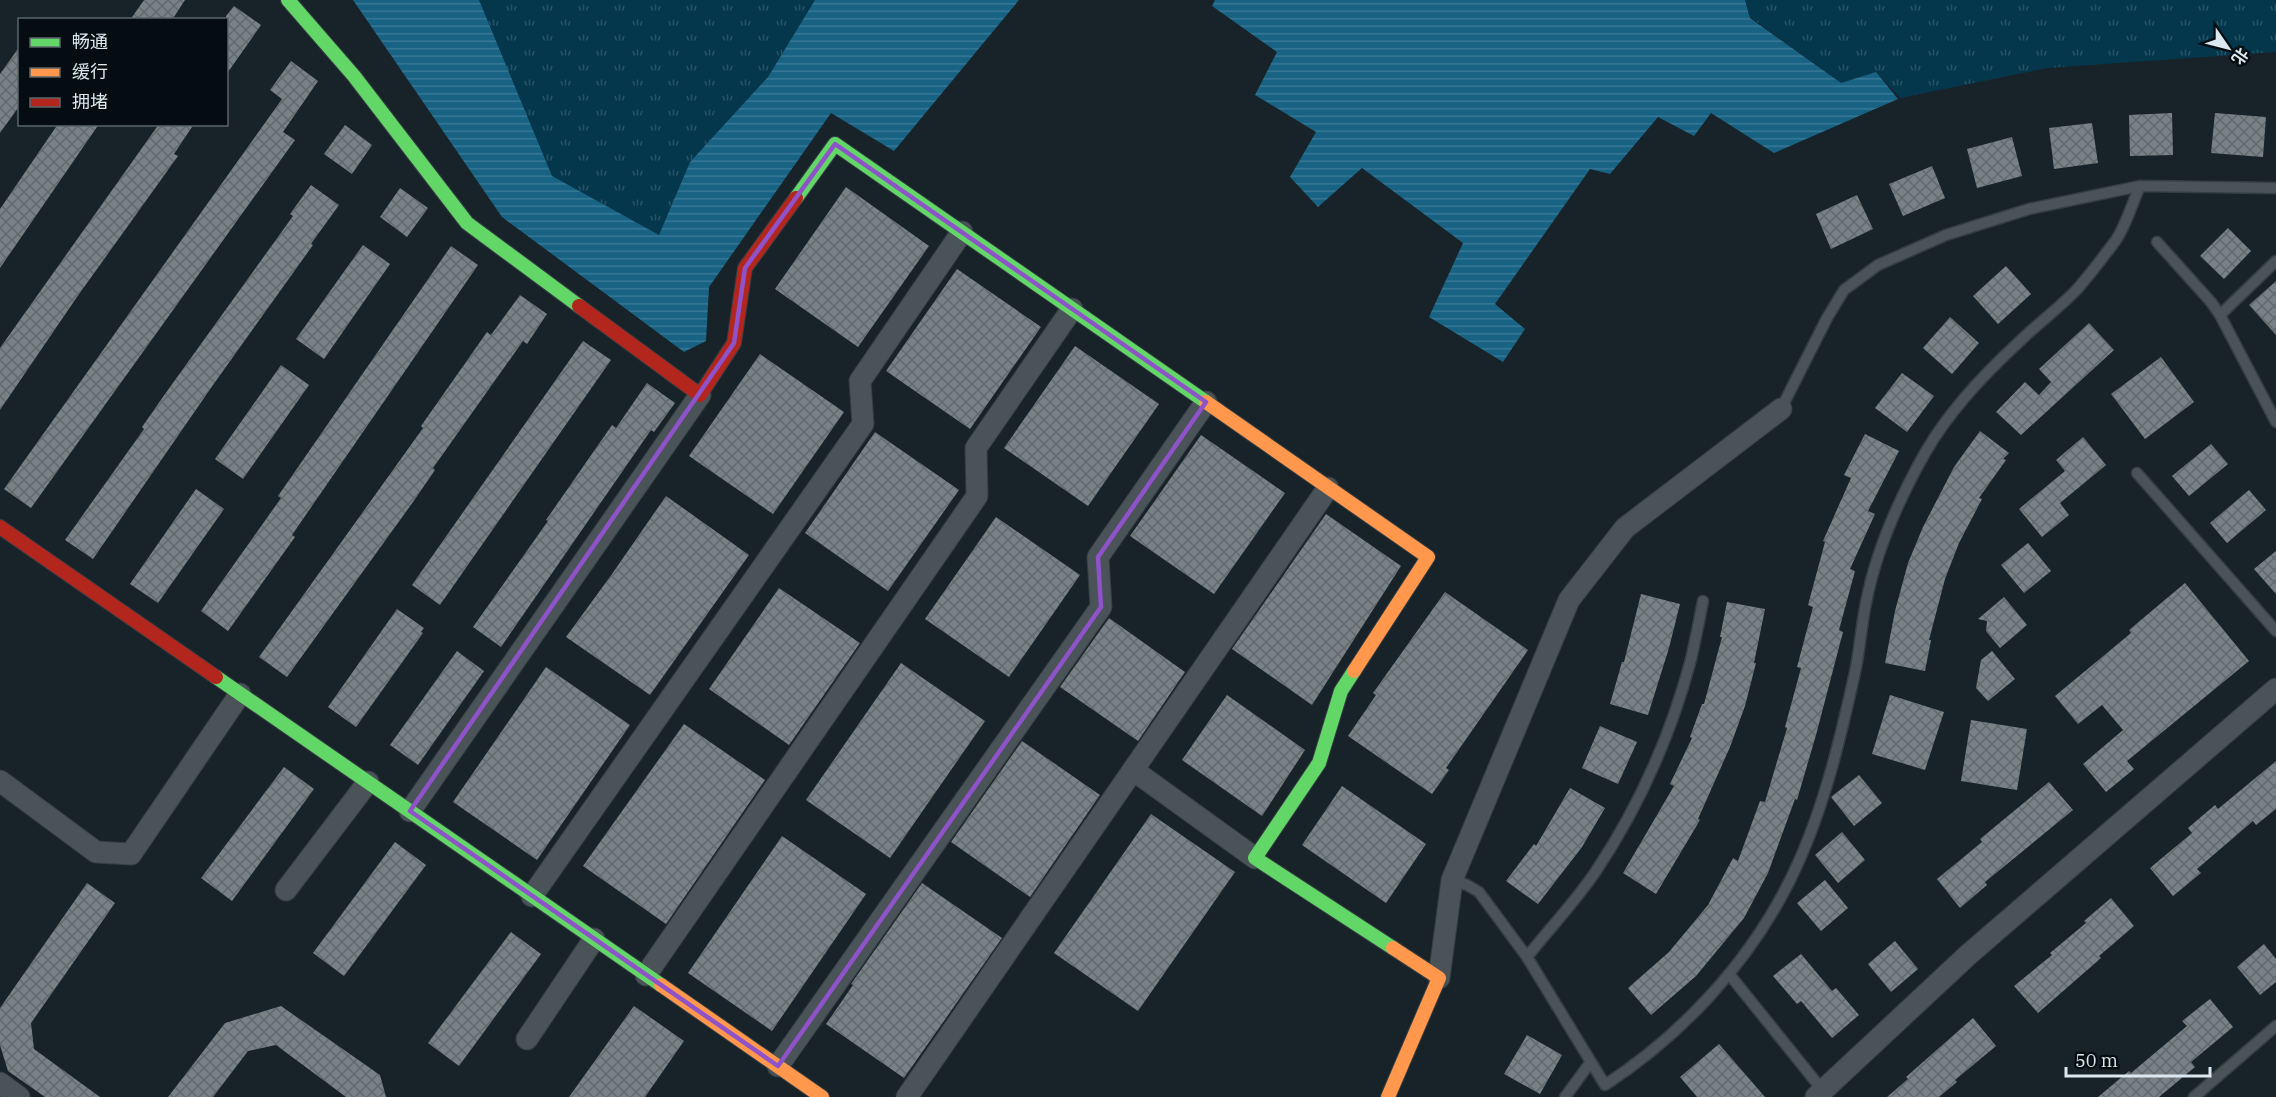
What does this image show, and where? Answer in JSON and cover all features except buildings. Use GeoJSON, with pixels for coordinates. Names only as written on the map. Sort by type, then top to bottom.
{"type":"FeatureCollection","features":[{"type":"Feature","properties":{"kind":"street"},"geometry":{"type":"LineString","coordinates":[[288,0],[354,76],[467,223],[700,395]]}},
{"type":"Feature","properties":{"kind":"street"},"geometry":{"type":"LineString","coordinates":[[410,811],[734,343],[745,268],[835,144],[1428,557],[1341,691],[1319,763],[1255,858]]}},
{"type":"Feature","properties":{"kind":"street"},"geometry":{"type":"LineString","coordinates":[[532,896],[863,424],[860,381],[962,232]]}},
{"type":"Feature","properties":{"kind":"street"},"geometry":{"type":"LineString","coordinates":[[646,975],[977,496],[976,448],[1072,309]]}},
{"type":"Feature","properties":{"kind":"street"},"geometry":{"type":"LineString","coordinates":[[778,1066],[1101,607],[1098,557],[1206,402]]}},
{"type":"Feature","properties":{"kind":"street"},"geometry":{"type":"LineString","coordinates":[[1388,1097],[1439,978],[1452,880],[1569,600],[1625,528],[1781,409]]}},
{"type":"Feature","properties":{"kind":"street"},"geometry":{"type":"LineString","coordinates":[[907,1097],[1328,488]]}},
{"type":"Feature","properties":{"kind":"street"},"geometry":{"type":"LineString","coordinates":[[0,527],[822,1097]]}},
{"type":"Feature","properties":{"kind":"street"},"geometry":{"type":"LineString","coordinates":[[1822,1095],[1968,955],[2276,689]]}},
{"type":"Feature","properties":{"kind":"street"},"geometry":{"type":"LineString","coordinates":[[0,781],[96,852],[131,854],[240,694]]}},
{"type":"Feature","properties":{"kind":"street"},"geometry":{"type":"LineString","coordinates":[[1133,770],[1255,858],[1439,978]]}},
{"type":"Feature","properties":{"kind":"street"},"geometry":{"type":"LineString","coordinates":[[286,890],[368,782]]}},
{"type":"Feature","properties":{"kind":"street"},"geometry":{"type":"LineString","coordinates":[[527,1039],[594,939]]}},
{"type":"Feature","properties":{"kind":"street"},"geometry":{"type":"LineString","coordinates":[[0,1083],[19,1097]]}},
{"type":"Feature","properties":{"kind":"lane"},"geometry":{"type":"LineString","coordinates":[[1781,409],[1827,318],[1844,291],[1878,265],[1946,235],[2029,209],[2140,186],[2276,188]]}},
{"type":"Feature","properties":{"kind":"lane"},"geometry":{"type":"LineString","coordinates":[[1452,880],[1479,892],[1527,957],[1605,1085],[1640,1062],[1699,1007],[1729,974],[1757,936],[1786,888],[1808,838],[1832,766],[1856,669],[1866,601],[1881,548],[1903,493],[1926,450],[1956,407],[2017,343],[2077,289],[2118,238],[2140,186]]}},
{"type":"Feature","properties":{"kind":"lane"},"geometry":{"type":"LineString","coordinates":[[2157,242],[2220,315],[2276,422]]}},
{"type":"Feature","properties":{"kind":"lane"},"geometry":{"type":"LineString","coordinates":[[2220,315],[2276,261]]}},
{"type":"Feature","properties":{"kind":"lane"},"geometry":{"type":"LineString","coordinates":[[2137,473],[2276,631]]}},
{"type":"Feature","properties":{"kind":"lane"},"geometry":{"type":"LineString","coordinates":[[1527,957],[1594,873],[1624,825],[1650,773],[1674,715],[1690,662],[1703,601]]}},
{"type":"Feature","properties":{"kind":"lane"},"geometry":{"type":"LineString","coordinates":[[1729,974],[1822,1095]]}},
{"type":"Feature","properties":{"kind":"lane"},"geometry":{"type":"LineString","coordinates":[[2194,1097],[2276,1026]]}},
{"type":"Feature","properties":{"kind":"lane"},"geometry":{"type":"LineString","coordinates":[[1565,1097],[1590,1063]]}},
{"type":"Feature","properties":{"kind":"highlighted area"},"geometry":{"type":"Polygon","coordinates":[[[835,144],[1206,402],[1098,557],[1101,607],[778,1066],[410,811],[734,343],[745,268],[835,144]]]}},
{"type":"Feature","properties":{"kind":"green space"},"geometry":{"type":"Polygon","coordinates":[[[479,0],[815,0],[768,77],[690,162],[659,235],[552,177],[479,0]]]}},
{"type":"Feature","properties":{"kind":"green space"},"geometry":{"type":"Polygon","coordinates":[[[1745,0],[2276,0],[2276,52],[2047,68],[1900,98],[1876,72],[1841,83],[1750,17],[1745,0]]]}},
{"type":"Feature","properties":{"kind":"shaded area"},"geometry":{"type":"Polygon","coordinates":[[[353,0],[479,0],[552,176],[659,235],[690,162],[768,77],[815,0],[1019,0],[894,151],[831,113],[709,287],[706,341],[684,352],[502,217],[353,0]]]}},
{"type":"Feature","properties":{"kind":"shaded area"},"geometry":{"type":"Polygon","coordinates":[[[1215,0],[1745,0],[1750,18],[1841,83],[1876,72],[1898,99],[1774,153],[1711,113],[1694,136],[1658,117],[1610,174],[1590,169],[1495,304],[1525,329],[1503,362],[1429,317],[1463,243],[1362,168],[1318,207],[1290,177],[1316,132],[1255,95],[1277,52],[1212,6],[1215,0]]]}},
{"type":"Feature","properties":{"kind":"traffic: fast"},"geometry":{"type":"LineString","coordinates":[[288,0],[354,76],[467,223],[579,306]]}},
{"type":"Feature","properties":{"kind":"traffic: fast"},"geometry":{"type":"LineString","coordinates":[[796,198],[835,144],[1206,402]]}},
{"type":"Feature","properties":{"kind":"traffic: fast"},"geometry":{"type":"LineString","coordinates":[[1354,671],[1341,691],[1319,763],[1255,858],[1393,948]]}},
{"type":"Feature","properties":{"kind":"traffic: fast"},"geometry":{"type":"LineString","coordinates":[[216,677],[661,985]]}},
{"type":"Feature","properties":{"kind":"traffic: slow"},"geometry":{"type":"LineString","coordinates":[[1206,402],[1428,557],[1354,671]]}},
{"type":"Feature","properties":{"kind":"traffic: slow"},"geometry":{"type":"LineString","coordinates":[[1388,1097],[1439,978],[1393,948]]}},
{"type":"Feature","properties":{"kind":"traffic: slow"},"geometry":{"type":"LineString","coordinates":[[661,985],[822,1097]]}},
{"type":"Feature","properties":{"kind":"traffic: jam"},"geometry":{"type":"LineString","coordinates":[[579,306],[700,395],[734,343],[745,268],[796,198]]}},
{"type":"Feature","properties":{"kind":"traffic: jam"},"geometry":{"type":"LineString","coordinates":[[0,527],[216,677]]}}]}
